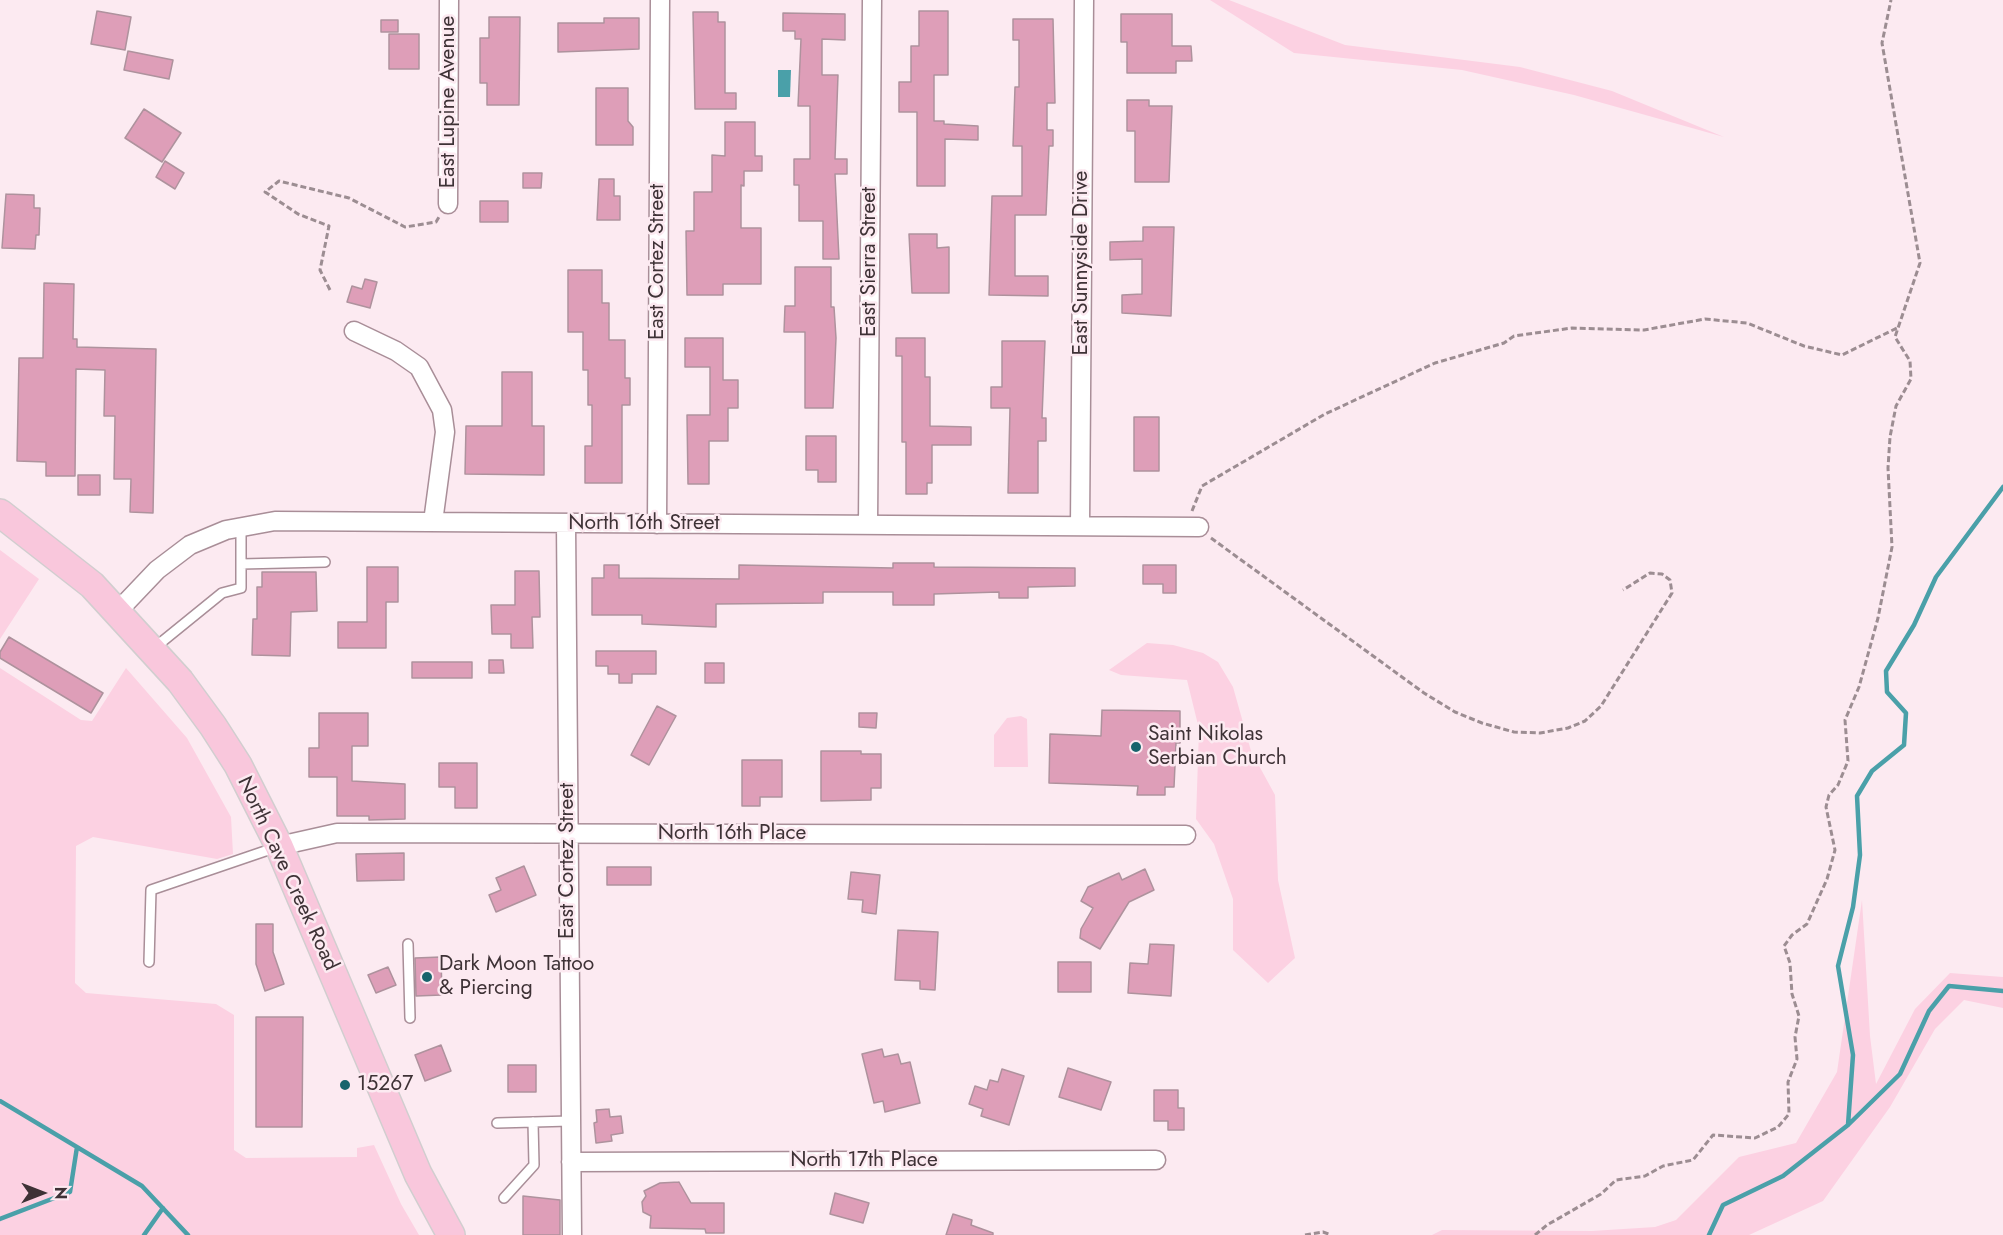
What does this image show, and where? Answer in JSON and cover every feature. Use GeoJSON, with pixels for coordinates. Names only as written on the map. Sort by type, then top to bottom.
{"type":"FeatureCollection","features":[{"type":"Feature","properties":{"kind":"main road","name":"North Cave Creek Road"},"geometry":{"type":"LineString","coordinates":[[5,520],[92,585],[118,611],[153,649],[213,726],[238,765],[279,846],[418,1174],[452,1235]]}},
{"type":"Feature","properties":{"kind":"street","name":"East Lupine Avenue"},"geometry":{"type":"LineString","coordinates":[[448,204],[449,0]]}},
{"type":"Feature","properties":{"kind":"street","name":"East Cortez Street"},"geometry":{"type":"LineString","coordinates":[[657,524],[660,0]]}},
{"type":"Feature","properties":{"kind":"street","name":"East Sierra Street"},"geometry":{"type":"LineString","coordinates":[[868,524],[872,0]]}},
{"type":"Feature","properties":{"kind":"street","name":"East Sunnyside Drive"},"geometry":{"type":"LineString","coordinates":[[1080,526],[1084,0]]}},
{"type":"Feature","properties":{"kind":"street"},"geometry":{"type":"LineString","coordinates":[[354,331],[396,351],[419,367],[442,410],[445,432],[433,522]]}},
{"type":"Feature","properties":{"kind":"street","name":"North 16th Street"},"geometry":{"type":"LineString","coordinates":[[118,611],[157,570],[190,545],[226,530],[275,521],[1192,526]]}},
{"type":"Feature","properties":{"kind":"street","name":"East Cortez Street"},"geometry":{"type":"LineString","coordinates":[[566,524],[572,1235]]}},
{"type":"Feature","properties":{"kind":"street","name":"North 16th Place"},"geometry":{"type":"LineString","coordinates":[[279,846],[337,833],[1186,835]]}},
{"type":"Feature","properties":{"kind":"street","name":"North 17th Place"},"geometry":{"type":"LineString","coordinates":[[571,1162],[1156,1160]]}},
{"type":"Feature","properties":{"kind":"lane"},"geometry":{"type":"LineString","coordinates":[[153,649],[222,592],[241,588],[240,527]]}},
{"type":"Feature","properties":{"kind":"lane"},"geometry":{"type":"LineString","coordinates":[[241,564],[325,562]]}},
{"type":"Feature","properties":{"kind":"lane"},"geometry":{"type":"LineString","coordinates":[[149,962],[151,890],[279,846]]}},
{"type":"Feature","properties":{"kind":"lane"},"geometry":{"type":"LineString","coordinates":[[408,944],[410,1018]]}},
{"type":"Feature","properties":{"kind":"lane"},"geometry":{"type":"LineString","coordinates":[[497,1122],[570,1121]]}},
{"type":"Feature","properties":{"kind":"lane"},"geometry":{"type":"LineString","coordinates":[[504,1198],[534,1165],[533,1122]]}},
{"type":"Feature","properties":{"kind":"path"},"geometry":{"type":"LineString","coordinates":[[1535,1235],[1547,1225],[1601,1194],[1616,1180],[1645,1176],[1663,1166],[1692,1160],[1713,1135],[1755,1138],[1778,1126],[1789,1114],[1788,1082],[1797,1059],[1795,1037],[1799,1016],[1792,994],[1790,963],[1784,946],[1792,935],[1807,924],[1827,879],[1835,850],[1826,807],[1829,795],[1838,785],[1848,761],[1845,720],[1859,687],[1878,618],[1892,547],[1890,437],[1896,406],[1911,379],[1910,361],[1895,337],[1920,263],[1882,43],[1891,0]]}},
{"type":"Feature","properties":{"kind":"path"},"geometry":{"type":"LineString","coordinates":[[330,290],[320,270],[329,226],[298,214],[265,192],[279,181],[349,198],[405,227],[436,222],[448,204]]}},
{"type":"Feature","properties":{"kind":"path"},"geometry":{"type":"LineString","coordinates":[[1623,590],[1650,573],[1662,574],[1670,580],[1672,592],[1601,706],[1585,721],[1568,728],[1540,733],[1514,732],[1455,712],[1424,693],[1192,526],[1202,486],[1325,414],[1435,363],[1504,343],[1514,336],[1572,328],[1644,330],[1705,320],[1747,323],[1804,346],[1842,355],[1899,327]]}},
{"type":"Feature","properties":{"kind":"path"},"geometry":{"type":"LineString","coordinates":[[1305,1235],[1323,1232],[1331,1235]]}},
{"type":"Feature","properties":{"kind":"shaded area"},"geometry":{"type":"Polygon","coordinates":[[[1210,0],[1229,0],[1345,45],[1520,67],[1612,91],[1724,137],[1574,95],[1462,70],[1294,53],[1210,0]]]}},
{"type":"Feature","properties":{"kind":"shaded area"},"geometry":{"type":"Polygon","coordinates":[[[0,550],[39,579],[0,639],[0,550]]]}},
{"type":"Feature","properties":{"kind":"shaded area"},"geometry":{"type":"Polygon","coordinates":[[[1147,643],[1173,645],[1203,653],[1218,662],[1233,687],[1251,751],[1275,795],[1278,880],[1295,958],[1268,983],[1233,950],[1233,899],[1214,844],[1196,819],[1199,729],[1187,680],[1121,675],[1109,670],[1147,643]]]}},
{"type":"Feature","properties":{"kind":"shaded area"},"geometry":{"type":"Polygon","coordinates":[[[0,668],[81,720],[92,721],[126,668],[187,738],[231,817],[233,854],[217,859],[93,837],[76,846],[75,983],[86,993],[216,1004],[234,1015],[234,1150],[246,1158],[357,1157],[357,1148],[374,1145],[401,1204],[419,1235],[0,1235],[0,668]]]}},
{"type":"Feature","properties":{"kind":"shaded area"},"geometry":{"type":"Polygon","coordinates":[[[1021,716],[1027,719],[1028,767],[994,767],[994,735],[1007,718],[1021,716]]]}},
{"type":"Feature","properties":{"kind":"shaded area"},"geometry":{"type":"Polygon","coordinates":[[[1862,900],[1870,1036],[1876,1084],[1915,1009],[1950,973],[2003,977],[2003,1008],[1964,1000],[1935,1029],[1890,1107],[1823,1201],[1749,1235],[1432,1235],[1442,1230],[1592,1231],[1655,1227],[1676,1220],[1739,1157],[1796,1143],[1837,1072],[1862,900]]]}},
{"type":"Feature","properties":{"kind":"water"},"geometry":{"type":"Polygon","coordinates":[[[778,70],[791,70],[790,97],[778,97],[778,70]]]}},
{"type":"Feature","properties":{"kind":"building"},"geometry":{"type":"Polygon","coordinates":[[[97,11],[131,17],[125,50],[91,44],[97,11]]]}},
{"type":"Feature","properties":{"kind":"building"},"geometry":{"type":"Polygon","coordinates":[[[919,11],[948,11],[948,75],[934,75],[934,121],[944,121],[944,124],[978,126],[978,140],[945,139],[945,186],[917,186],[917,112],[899,112],[899,82],[911,82],[911,46],[919,46],[919,11]]]}},
{"type":"Feature","properties":{"kind":"building"},"geometry":{"type":"Polygon","coordinates":[[[693,12],[718,12],[718,22],[725,22],[725,93],[736,93],[736,109],[695,109],[693,12]]]}},
{"type":"Feature","properties":{"kind":"building"},"geometry":{"type":"Polygon","coordinates":[[[783,13],[845,14],[845,40],[822,39],[822,75],[838,75],[835,159],[847,159],[847,174],[835,174],[839,259],[823,259],[823,221],[799,221],[799,185],[794,185],[794,159],[810,159],[810,106],[798,106],[801,39],[795,39],[795,31],[783,31],[783,13]]]}},
{"type":"Feature","properties":{"kind":"building"},"geometry":{"type":"Polygon","coordinates":[[[1121,14],[1172,14],[1172,46],[1191,46],[1192,61],[1176,61],[1176,73],[1127,73],[1127,42],[1121,42],[1121,14]]]}},
{"type":"Feature","properties":{"kind":"building"},"geometry":{"type":"Polygon","coordinates":[[[489,17],[520,17],[519,105],[487,105],[487,83],[480,83],[480,38],[489,38],[489,17]]]}},
{"type":"Feature","properties":{"kind":"building"},"geometry":{"type":"Polygon","coordinates":[[[604,18],[639,18],[639,49],[558,52],[558,23],[604,23],[604,18]]]}},
{"type":"Feature","properties":{"kind":"building"},"geometry":{"type":"Polygon","coordinates":[[[1013,19],[1053,19],[1055,103],[1047,103],[1047,130],[1053,130],[1053,146],[1049,146],[1046,215],[1015,215],[1015,276],[1048,276],[1048,296],[989,295],[992,196],[1022,196],[1022,146],[1013,146],[1015,87],[1019,87],[1019,40],[1013,40],[1013,19]]]}},
{"type":"Feature","properties":{"kind":"building"},"geometry":{"type":"Polygon","coordinates":[[[381,20],[398,20],[398,32],[381,32],[381,20]]]}},
{"type":"Feature","properties":{"kind":"building"},"geometry":{"type":"Polygon","coordinates":[[[389,34],[419,34],[419,69],[389,69],[389,34]]]}},
{"type":"Feature","properties":{"kind":"building"},"geometry":{"type":"Polygon","coordinates":[[[128,51],[173,60],[169,79],[124,70],[128,51]]]}},
{"type":"Feature","properties":{"kind":"building"},"geometry":{"type":"Polygon","coordinates":[[[596,88],[628,88],[628,121],[633,127],[633,145],[596,145],[596,88]]]}},
{"type":"Feature","properties":{"kind":"building"},"geometry":{"type":"Polygon","coordinates":[[[1127,100],[1149,100],[1149,106],[1172,106],[1169,182],[1135,182],[1135,131],[1127,131],[1127,100]]]}},
{"type":"Feature","properties":{"kind":"building"},"geometry":{"type":"Polygon","coordinates":[[[144,109],[181,133],[162,162],[125,138],[144,109]]]}},
{"type":"Feature","properties":{"kind":"building"},"geometry":{"type":"Polygon","coordinates":[[[725,122],[755,122],[755,156],[762,156],[762,171],[744,171],[744,186],[741,185],[741,228],[761,228],[761,284],[723,284],[723,295],[687,295],[686,231],[694,231],[694,192],[712,192],[712,155],[725,156],[725,122]]]}},
{"type":"Feature","properties":{"kind":"building"},"geometry":{"type":"Polygon","coordinates":[[[165,161],[184,173],[175,189],[156,177],[165,161]]]}},
{"type":"Feature","properties":{"kind":"building"},"geometry":{"type":"Polygon","coordinates":[[[523,173],[542,173],[541,188],[523,188],[523,173]]]}},
{"type":"Feature","properties":{"kind":"building"},"geometry":{"type":"Polygon","coordinates":[[[599,179],[614,179],[614,196],[620,196],[620,220],[597,220],[599,179]]]}},
{"type":"Feature","properties":{"kind":"building"},"geometry":{"type":"Polygon","coordinates":[[[6,194],[34,195],[34,208],[40,208],[39,235],[36,235],[35,249],[2,248],[6,194]]]}},
{"type":"Feature","properties":{"kind":"building"},"geometry":{"type":"Polygon","coordinates":[[[480,201],[508,201],[508,222],[480,222],[480,201]]]}},
{"type":"Feature","properties":{"kind":"building"},"geometry":{"type":"Polygon","coordinates":[[[1143,227],[1174,227],[1171,316],[1122,313],[1122,295],[1142,294],[1142,259],[1110,260],[1110,242],[1143,241],[1143,227]]]}},
{"type":"Feature","properties":{"kind":"building"},"geometry":{"type":"Polygon","coordinates":[[[909,234],[937,234],[937,248],[949,247],[949,293],[912,293],[909,234]]]}},
{"type":"Feature","properties":{"kind":"building"},"geometry":{"type":"Polygon","coordinates":[[[795,267],[831,267],[831,307],[834,307],[836,338],[833,408],[805,408],[805,332],[784,332],[785,306],[795,306],[795,267]]]}},
{"type":"Feature","properties":{"kind":"building"},"geometry":{"type":"Polygon","coordinates":[[[568,270],[602,270],[602,303],[609,303],[609,340],[625,340],[625,378],[630,378],[630,405],[622,405],[622,483],[585,483],[585,446],[592,446],[592,405],[588,405],[588,370],[583,370],[583,332],[568,332],[568,270]]]}},
{"type":"Feature","properties":{"kind":"building"},"geometry":{"type":"Polygon","coordinates":[[[365,279],[377,282],[370,308],[347,302],[352,286],[362,289],[365,279]]]}},
{"type":"Feature","properties":{"kind":"building"},"geometry":{"type":"Polygon","coordinates":[[[44,283],[74,284],[73,339],[77,339],[77,347],[156,349],[153,513],[130,512],[131,479],[114,479],[115,416],[104,416],[105,370],[76,369],[75,476],[46,476],[46,462],[17,461],[19,358],[43,358],[44,283]]]}},
{"type":"Feature","properties":{"kind":"building"},"geometry":{"type":"Polygon","coordinates":[[[685,338],[723,338],[723,380],[738,380],[738,408],[728,408],[728,441],[709,441],[709,484],[688,484],[687,415],[710,415],[710,367],[685,367],[685,338]]]}},
{"type":"Feature","properties":{"kind":"building"},"geometry":{"type":"Polygon","coordinates":[[[896,338],[925,338],[925,377],[930,377],[930,426],[971,427],[971,445],[932,445],[932,483],[927,483],[927,494],[906,494],[906,442],[902,442],[902,356],[896,356],[896,338]]]}},
{"type":"Feature","properties":{"kind":"building"},"geometry":{"type":"Polygon","coordinates":[[[1002,341],[1045,341],[1042,418],[1046,418],[1046,441],[1038,441],[1038,493],[1008,493],[1010,408],[991,408],[991,387],[1002,387],[1002,341]]]}},
{"type":"Feature","properties":{"kind":"building"},"geometry":{"type":"Polygon","coordinates":[[[502,372],[532,372],[532,426],[544,426],[544,475],[465,474],[466,426],[502,426],[502,372]]]}},
{"type":"Feature","properties":{"kind":"building"},"geometry":{"type":"Polygon","coordinates":[[[1134,417],[1159,417],[1159,471],[1134,471],[1134,417]]]}},
{"type":"Feature","properties":{"kind":"building"},"geometry":{"type":"Polygon","coordinates":[[[806,436],[836,436],[836,482],[818,482],[818,470],[806,470],[806,436]]]}},
{"type":"Feature","properties":{"kind":"building"},"geometry":{"type":"Polygon","coordinates":[[[78,475],[100,475],[100,495],[78,495],[78,475]]]}},
{"type":"Feature","properties":{"kind":"building"},"geometry":{"type":"Polygon","coordinates":[[[893,563],[934,563],[934,567],[1075,568],[1075,586],[1028,587],[1028,598],[999,598],[999,592],[934,594],[934,605],[893,605],[893,592],[823,592],[823,603],[716,604],[716,627],[642,624],[642,615],[592,615],[592,578],[604,578],[604,565],[619,565],[619,578],[739,579],[739,565],[893,568],[893,563]]]}},
{"type":"Feature","properties":{"kind":"building"},"geometry":{"type":"Polygon","coordinates":[[[1143,565],[1176,565],[1176,593],[1163,593],[1163,584],[1143,584],[1143,565]]]}},
{"type":"Feature","properties":{"kind":"building"},"geometry":{"type":"Polygon","coordinates":[[[367,567],[398,567],[398,602],[386,602],[386,648],[338,648],[338,622],[367,622],[367,567]]]}},
{"type":"Feature","properties":{"kind":"building"},"geometry":{"type":"Polygon","coordinates":[[[515,571],[539,571],[540,617],[532,617],[533,648],[511,648],[511,634],[492,634],[491,605],[515,605],[515,571]]]}},
{"type":"Feature","properties":{"kind":"building"},"geometry":{"type":"Polygon","coordinates":[[[262,572],[316,572],[317,611],[291,612],[290,656],[252,655],[253,619],[257,619],[257,587],[262,587],[262,572]]]}},
{"type":"Feature","properties":{"kind":"building"},"geometry":{"type":"Polygon","coordinates":[[[9,637],[103,693],[91,713],[0,658],[0,652],[9,637]]]}},
{"type":"Feature","properties":{"kind":"building"},"geometry":{"type":"Polygon","coordinates":[[[596,651],[656,651],[656,674],[632,674],[632,683],[619,683],[619,674],[608,674],[608,666],[596,666],[596,651]]]}},
{"type":"Feature","properties":{"kind":"building"},"geometry":{"type":"Polygon","coordinates":[[[489,660],[503,660],[504,673],[489,673],[489,660]]]}},
{"type":"Feature","properties":{"kind":"building"},"geometry":{"type":"Polygon","coordinates":[[[412,662],[472,662],[472,678],[412,678],[412,662]]]}},
{"type":"Feature","properties":{"kind":"building"},"geometry":{"type":"Polygon","coordinates":[[[705,663],[724,663],[724,683],[705,683],[705,663]]]}},
{"type":"Feature","properties":{"kind":"building"},"geometry":{"type":"Polygon","coordinates":[[[657,706],[676,716],[649,765],[631,755],[657,706]]]}},
{"type":"Feature","properties":{"kind":"building"},"geometry":{"type":"Polygon","coordinates":[[[1102,710],[1180,711],[1180,743],[1176,743],[1174,787],[1165,787],[1165,795],[1137,795],[1138,786],[1049,783],[1050,734],[1101,736],[1102,710]]]}},
{"type":"Feature","properties":{"kind":"building"},"geometry":{"type":"Polygon","coordinates":[[[319,713],[368,713],[368,746],[352,746],[352,781],[405,784],[405,819],[369,820],[369,816],[337,816],[337,777],[309,777],[309,748],[319,748],[319,713]]]}},
{"type":"Feature","properties":{"kind":"building"},"geometry":{"type":"Polygon","coordinates":[[[859,713],[877,713],[876,728],[859,727],[859,713]]]}},
{"type":"Feature","properties":{"kind":"building"},"geometry":{"type":"Polygon","coordinates":[[[821,751],[861,751],[861,754],[881,754],[881,788],[871,788],[871,800],[821,801],[821,751]]]}},
{"type":"Feature","properties":{"kind":"building"},"geometry":{"type":"Polygon","coordinates":[[[742,760],[782,760],[782,797],[760,797],[760,806],[742,806],[742,760]]]}},
{"type":"Feature","properties":{"kind":"building"},"geometry":{"type":"Polygon","coordinates":[[[439,763],[477,763],[477,808],[455,808],[455,787],[439,787],[439,763]]]}},
{"type":"Feature","properties":{"kind":"building"},"geometry":{"type":"Polygon","coordinates":[[[404,853],[404,880],[357,881],[356,854],[404,853]]]}},
{"type":"Feature","properties":{"kind":"building"},"geometry":{"type":"Polygon","coordinates":[[[524,866],[536,895],[496,912],[489,895],[501,890],[496,878],[524,866]]]}},
{"type":"Feature","properties":{"kind":"building"},"geometry":{"type":"Polygon","coordinates":[[[607,867],[651,867],[651,885],[607,885],[607,867]]]}},
{"type":"Feature","properties":{"kind":"building"},"geometry":{"type":"Polygon","coordinates":[[[1145,869],[1154,890],[1129,902],[1100,949],[1080,938],[1081,929],[1093,908],[1081,901],[1088,887],[1119,873],[1122,880],[1145,869]]]}},
{"type":"Feature","properties":{"kind":"building"},"geometry":{"type":"Polygon","coordinates":[[[851,872],[880,875],[876,914],[862,912],[863,900],[848,899],[851,872]]]}},
{"type":"Feature","properties":{"kind":"building"},"geometry":{"type":"Polygon","coordinates":[[[256,924],[273,924],[273,952],[284,984],[265,991],[256,964],[256,924]]]}},
{"type":"Feature","properties":{"kind":"building"},"geometry":{"type":"Polygon","coordinates":[[[898,930],[938,932],[935,990],[920,989],[920,981],[895,980],[898,930]]]}},
{"type":"Feature","properties":{"kind":"building"},"geometry":{"type":"Polygon","coordinates":[[[1150,944],[1174,945],[1171,996],[1128,993],[1130,963],[1148,964],[1150,944]]]}},
{"type":"Feature","properties":{"kind":"building","name":"Dark Moon Tattoo & Piercing"},"geometry":{"type":"Polygon","coordinates":[[[441,957],[442,995],[416,996],[415,958],[441,957]]]}},
{"type":"Feature","properties":{"kind":"building"},"geometry":{"type":"Polygon","coordinates":[[[1058,962],[1091,962],[1091,992],[1058,992],[1058,962]]]}},
{"type":"Feature","properties":{"kind":"building"},"geometry":{"type":"Polygon","coordinates":[[[388,967],[396,985],[376,993],[368,975],[388,967]]]}},
{"type":"Feature","properties":{"kind":"building"},"geometry":{"type":"Polygon","coordinates":[[[256,1017],[303,1017],[302,1127],[256,1127],[256,1017]]]}},
{"type":"Feature","properties":{"kind":"building"},"geometry":{"type":"Polygon","coordinates":[[[441,1045],[451,1071],[425,1081],[415,1055],[441,1045]]]}},
{"type":"Feature","properties":{"kind":"building"},"geometry":{"type":"Polygon","coordinates":[[[882,1049],[884,1057],[898,1054],[901,1064],[910,1062],[920,1103],[885,1112],[883,1101],[874,1103],[862,1054],[882,1049]]]}},
{"type":"Feature","properties":{"kind":"building"},"geometry":{"type":"Polygon","coordinates":[[[508,1065],[536,1065],[536,1092],[508,1092],[508,1065]]]}},
{"type":"Feature","properties":{"kind":"building"},"geometry":{"type":"Polygon","coordinates":[[[1068,1068],[1111,1082],[1101,1110],[1059,1097],[1068,1068]]]}},
{"type":"Feature","properties":{"kind":"building"},"geometry":{"type":"Polygon","coordinates":[[[1002,1069],[1024,1076],[1009,1125],[981,1116],[983,1109],[969,1104],[975,1086],[987,1090],[990,1080],[998,1082],[1002,1069]]]}},
{"type":"Feature","properties":{"kind":"building"},"geometry":{"type":"Polygon","coordinates":[[[1154,1090],[1178,1090],[1178,1108],[1184,1108],[1184,1130],[1168,1130],[1168,1121],[1154,1121],[1154,1090]]]}},
{"type":"Feature","properties":{"kind":"building"},"geometry":{"type":"Polygon","coordinates":[[[609,1109],[610,1117],[621,1116],[623,1133],[611,1135],[612,1141],[596,1143],[594,1123],[597,1122],[596,1110],[609,1109]]]}},
{"type":"Feature","properties":{"kind":"building"},"geometry":{"type":"Polygon","coordinates":[[[679,1182],[691,1203],[724,1203],[724,1233],[706,1233],[705,1229],[650,1228],[651,1216],[643,1212],[642,1202],[646,1196],[644,1191],[660,1183],[679,1182]]]}},
{"type":"Feature","properties":{"kind":"building"},"geometry":{"type":"Polygon","coordinates":[[[835,1193],[869,1203],[863,1223],[830,1214],[835,1193]]]}},
{"type":"Feature","properties":{"kind":"building"},"geometry":{"type":"Polygon","coordinates":[[[523,1196],[560,1200],[560,1235],[523,1235],[523,1196]]]}},
{"type":"Feature","properties":{"kind":"building"},"geometry":{"type":"Polygon","coordinates":[[[953,1214],[972,1220],[971,1225],[993,1233],[993,1235],[946,1235],[953,1214]]]}},
{"type":"Feature","properties":{"kind":"waterway"},"geometry":{"type":"LineString","coordinates":[[1848,1125],[1853,1055],[1838,966],[1853,907],[1860,855],[1857,796],[1872,771],[1904,745],[1906,713],[1887,692],[1886,671],[1914,625],[1936,577],[2003,487]]}},
{"type":"Feature","properties":{"kind":"waterway"},"geometry":{"type":"LineString","coordinates":[[1709,1235],[1723,1205],[1783,1176],[1848,1125],[1900,1074],[1929,1011],[1949,986],[2003,991]]}},
{"type":"Feature","properties":{"kind":"waterway"},"geometry":{"type":"LineString","coordinates":[[0,1101],[142,1186],[188,1235]]}},
{"type":"Feature","properties":{"kind":"waterway"},"geometry":{"type":"LineString","coordinates":[[0,1219],[70,1192],[77,1147]]}},
{"type":"Feature","properties":{"kind":"waterway"},"geometry":{"type":"LineString","coordinates":[[144,1235],[163,1208]]}},
{"type":"Feature","properties":{"kind":"place","name":"Saint Nikolas Serbian Church"},"geometry":{"type":"Point","coordinates":[1136,747]}},
{"type":"Feature","properties":{"kind":"place","name":"Dark Moon Tattoo & Piercing"},"geometry":{"type":"Point","coordinates":[427,977]}},
{"type":"Feature","properties":{"kind":"place","name":"15267"},"geometry":{"type":"Point","coordinates":[345,1085]}}]}
